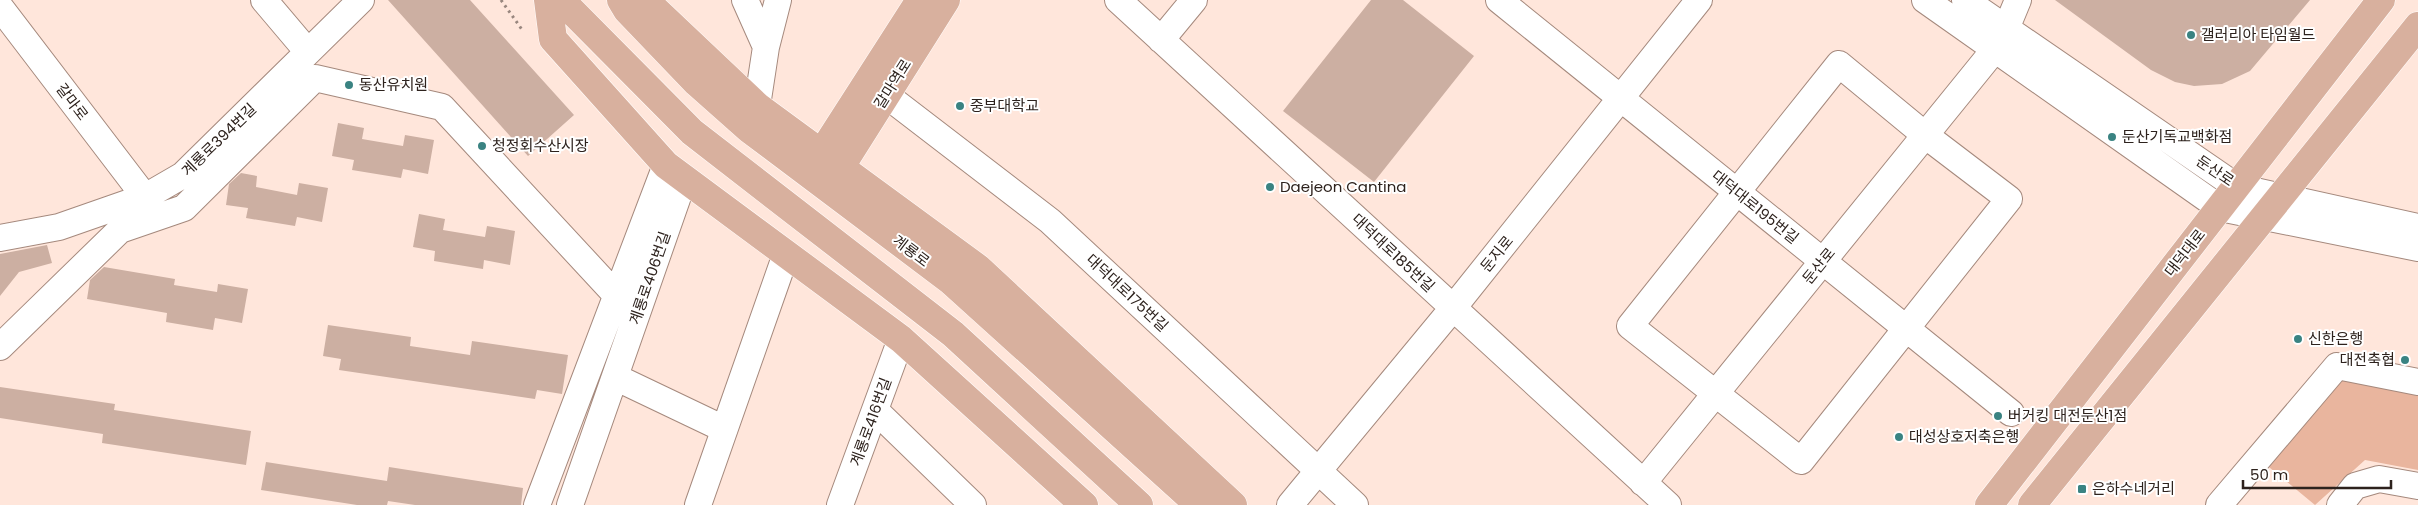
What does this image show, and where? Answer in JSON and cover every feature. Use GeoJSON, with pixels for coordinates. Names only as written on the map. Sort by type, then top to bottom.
{"type":"FeatureCollection","features":[{"type":"Feature","properties":{"kind":"main road"},"geometry":{"type":"LineString","coordinates":[[548,0],[553,39],[675,172],[901,339],[1084,505]]}},
{"type":"Feature","properties":{"kind":"main road"},"geometry":{"type":"LineString","coordinates":[[561,0],[692,132],[953,334],[1139,505]]}},
{"type":"Feature","properties":{"kind":"main road","name":"계룡로"},"geometry":{"type":"LineString","coordinates":[[621,0],[626,10],[696,82],[749,129],[951,281],[1199,505]]}},
{"type":"Feature","properties":{"kind":"main road"},"geometry":{"type":"LineString","coordinates":[[645,0],[757,106],[978,268],[1233,505]]}},
{"type":"Feature","properties":{"kind":"main road","name":"갈마역로"},"geometry":{"type":"LineString","coordinates":[[830,161],[920,0]]}},
{"type":"Feature","properties":{"kind":"main road","name":"갈마역로"},"geometry":{"type":"LineString","coordinates":[[830,161],[886,95],[946,0]]}},
{"type":"Feature","properties":{"kind":"main road","name":"대덕대로"},"geometry":{"type":"LineString","coordinates":[[1988,505],[2238,187],[2381,0]]}},
{"type":"Feature","properties":{"kind":"main road"},"geometry":{"type":"LineString","coordinates":[[2032,505],[2418,26]]}},
{"type":"Feature","properties":{"kind":"street"},"geometry":{"type":"LineString","coordinates":[[264,0],[308,52]]}},
{"type":"Feature","properties":{"kind":"street","name":"계룡로394번길"},"geometry":{"type":"LineString","coordinates":[[0,238],[59,227],[145,197],[183,175],[197,178],[308,52],[361,0]]}},
{"type":"Feature","properties":{"kind":"street"},"geometry":{"type":"LineString","coordinates":[[746,0],[766,47]]}},
{"type":"Feature","properties":{"kind":"street"},"geometry":{"type":"LineString","coordinates":[[757,106],[766,47],[778,0]]}},
{"type":"Feature","properties":{"kind":"street","name":"대덕대로185번길"},"geometry":{"type":"LineString","coordinates":[[1118,0],[1668,505]]}},
{"type":"Feature","properties":{"kind":"street"},"geometry":{"type":"LineString","coordinates":[[1161,40],[1194,0]]}},
{"type":"Feature","properties":{"kind":"street","name":"대덕대로195번길"},"geometry":{"type":"LineString","coordinates":[[1499,0],[2011,413]]}},
{"type":"Feature","properties":{"kind":"street","name":"둔지로"},"geometry":{"type":"LineString","coordinates":[[1290,505],[1454,308],[1699,0]]}},
{"type":"Feature","properties":{"kind":"street","name":"둔산로"},"geometry":{"type":"LineString","coordinates":[[1925,0],[2001,39],[2272,208],[2418,248]]}},
{"type":"Feature","properties":{"kind":"street","name":"둔산로"},"geometry":{"type":"LineString","coordinates":[[1965,0],[2001,39],[2220,208],[2272,208],[2418,227]]}},
{"type":"Feature","properties":{"kind":"street"},"geometry":{"type":"LineString","coordinates":[[2001,39],[2018,0]]}},
{"type":"Feature","properties":{"kind":"street","name":"갈마로"},"geometry":{"type":"LineString","coordinates":[[0,7],[145,197]]}},
{"type":"Feature","properties":{"kind":"street","name":"둔산로"},"geometry":{"type":"LineString","coordinates":[[1643,483],[1925,136],[2001,39]]}},
{"type":"Feature","properties":{"kind":"street"},"geometry":{"type":"LineString","coordinates":[[1838,64],[1925,136],[2009,199],[1801,461],[1630,326],[1838,64]]}},
{"type":"Feature","properties":{"kind":"street"},"geometry":{"type":"LineString","coordinates":[[0,347],[120,230],[184,208],[197,178],[315,78],[442,107],[617,296]]}},
{"type":"Feature","properties":{"kind":"street","name":"대덕대로175번길"},"geometry":{"type":"LineString","coordinates":[[886,95],[1050,222],[1355,505]]}},
{"type":"Feature","properties":{"kind":"street"},"geometry":{"type":"LineString","coordinates":[[537,505],[617,296],[675,172]]}},
{"type":"Feature","properties":{"kind":"street","name":"계룡로406번길"},"geometry":{"type":"LineString","coordinates":[[570,505],[615,377],[675,172]]}},
{"type":"Feature","properties":{"kind":"street"},"geometry":{"type":"LineString","coordinates":[[698,505],[786,254]]}},
{"type":"Feature","properties":{"kind":"street","name":"계룡로416번길"},"geometry":{"type":"LineString","coordinates":[[840,505],[901,339]]}},
{"type":"Feature","properties":{"kind":"street"},"geometry":{"type":"LineString","coordinates":[[2219,505],[2337,366],[2418,382]]}},
{"type":"Feature","properties":{"kind":"street"},"geometry":{"type":"LineString","coordinates":[[615,377],[724,429]]}},
{"type":"Feature","properties":{"kind":"street"},"geometry":{"type":"LineString","coordinates":[[875,410],[973,505]]}},
{"type":"Feature","properties":{"kind":"street"},"geometry":{"type":"LineString","coordinates":[[2340,505],[2355,486],[2379,479],[2418,486]]}},
{"type":"Feature","properties":{"kind":"path"},"geometry":{"type":"LineString","coordinates":[[501,0],[523,31]]}},
{"type":"Feature","properties":{"kind":"shaded area"},"geometry":{"type":"Polygon","coordinates":[[[2344,368],[2418,381],[2418,470],[2365,460],[2315,505],[2264,463],[2344,368]]]}},
{"type":"Feature","properties":{"kind":"building"},"geometry":{"type":"Polygon","coordinates":[[[388,0],[470,0],[574,115],[528,156],[388,0]]]}},
{"type":"Feature","properties":{"kind":"building"},"geometry":{"type":"Polygon","coordinates":[[[1371,0],[1403,0],[1474,56],[1374,182],[1283,111],[1371,0]]]}},
{"type":"Feature","properties":{"kind":"building","name":"갤러리아 타임월드"},"geometry":{"type":"Polygon","coordinates":[[[2055,0],[2310,0],[2250,71],[2222,84],[2194,86],[2175,82],[2151,70],[2055,0]]]}},
{"type":"Feature","properties":{"kind":"building"},"geometry":{"type":"Polygon","coordinates":[[[338,123],[364,128],[362,139],[403,146],[405,135],[434,140],[428,174],[403,169],[401,178],[352,170],[354,160],[332,156],[338,123]]]}},
{"type":"Feature","properties":{"kind":"building"},"geometry":{"type":"Polygon","coordinates":[[[241,173],[257,176],[256,187],[297,195],[299,183],[328,188],[322,222],[297,217],[295,226],[246,218],[248,208],[226,205],[229,184],[241,173]]]}},
{"type":"Feature","properties":{"kind":"building"},"geometry":{"type":"Polygon","coordinates":[[[419,214],[445,219],[443,230],[485,237],[487,226],[515,231],[510,265],[484,260],[483,269],[434,261],[435,251],[413,247],[419,214]]]}},
{"type":"Feature","properties":{"kind":"building"},"geometry":{"type":"Polygon","coordinates":[[[47,245],[52,263],[19,272],[0,296],[0,254],[47,245]]]}},
{"type":"Feature","properties":{"kind":"building"},"geometry":{"type":"Polygon","coordinates":[[[104,267],[175,279],[174,285],[217,292],[218,284],[248,289],[242,323],[215,318],[213,330],[166,322],[167,313],[87,299],[90,280],[104,267]]]}},
{"type":"Feature","properties":{"kind":"building"},"geometry":{"type":"Polygon","coordinates":[[[328,325],[411,337],[410,346],[470,355],[472,341],[568,355],[562,394],[537,390],[535,399],[339,370],[341,359],[323,356],[328,325]]]}},
{"type":"Feature","properties":{"kind":"building"},"geometry":{"type":"Polygon","coordinates":[[[0,387],[115,404],[114,410],[251,431],[246,465],[102,443],[103,434],[0,418],[0,387]]]}},
{"type":"Feature","properties":{"kind":"building"},"geometry":{"type":"Polygon","coordinates":[[[266,462],[387,481],[389,467],[523,488],[521,505],[415,505],[388,501],[387,505],[357,505],[261,490],[266,462]]]}},
{"type":"Feature","properties":{"kind":"place","name":"갤러리아 타임월드"},"geometry":{"type":"Point","coordinates":[2191,35]}},
{"type":"Feature","properties":{"kind":"place","name":"동산유치원"},"geometry":{"type":"Point","coordinates":[349,85]}},
{"type":"Feature","properties":{"kind":"place","name":"중부대학교"},"geometry":{"type":"Point","coordinates":[960,106]}},
{"type":"Feature","properties":{"kind":"place","name":"둔산기독교백화점"},"geometry":{"type":"Point","coordinates":[2112,137]}},
{"type":"Feature","properties":{"kind":"place","name":"청정회수산시장"},"geometry":{"type":"Point","coordinates":[482,146]}},
{"type":"Feature","properties":{"kind":"place","name":"Daejeon Cantina"},"geometry":{"type":"Point","coordinates":[1270,187]}},
{"type":"Feature","properties":{"kind":"place","name":"신한은행"},"geometry":{"type":"Point","coordinates":[2298,339]}},
{"type":"Feature","properties":{"kind":"place","name":"대전축협"},"geometry":{"type":"Point","coordinates":[2405,360]}},
{"type":"Feature","properties":{"kind":"place","name":"버거킹 대전둔산1점"},"geometry":{"type":"Point","coordinates":[1998,416]}},
{"type":"Feature","properties":{"kind":"place","name":"대성상호저축은행"},"geometry":{"type":"Point","coordinates":[1899,437]}},
{"type":"Feature","properties":{"kind":"place","name":"은하수네거리"},"geometry":{"type":"Point","coordinates":[2082,489]}}]}
